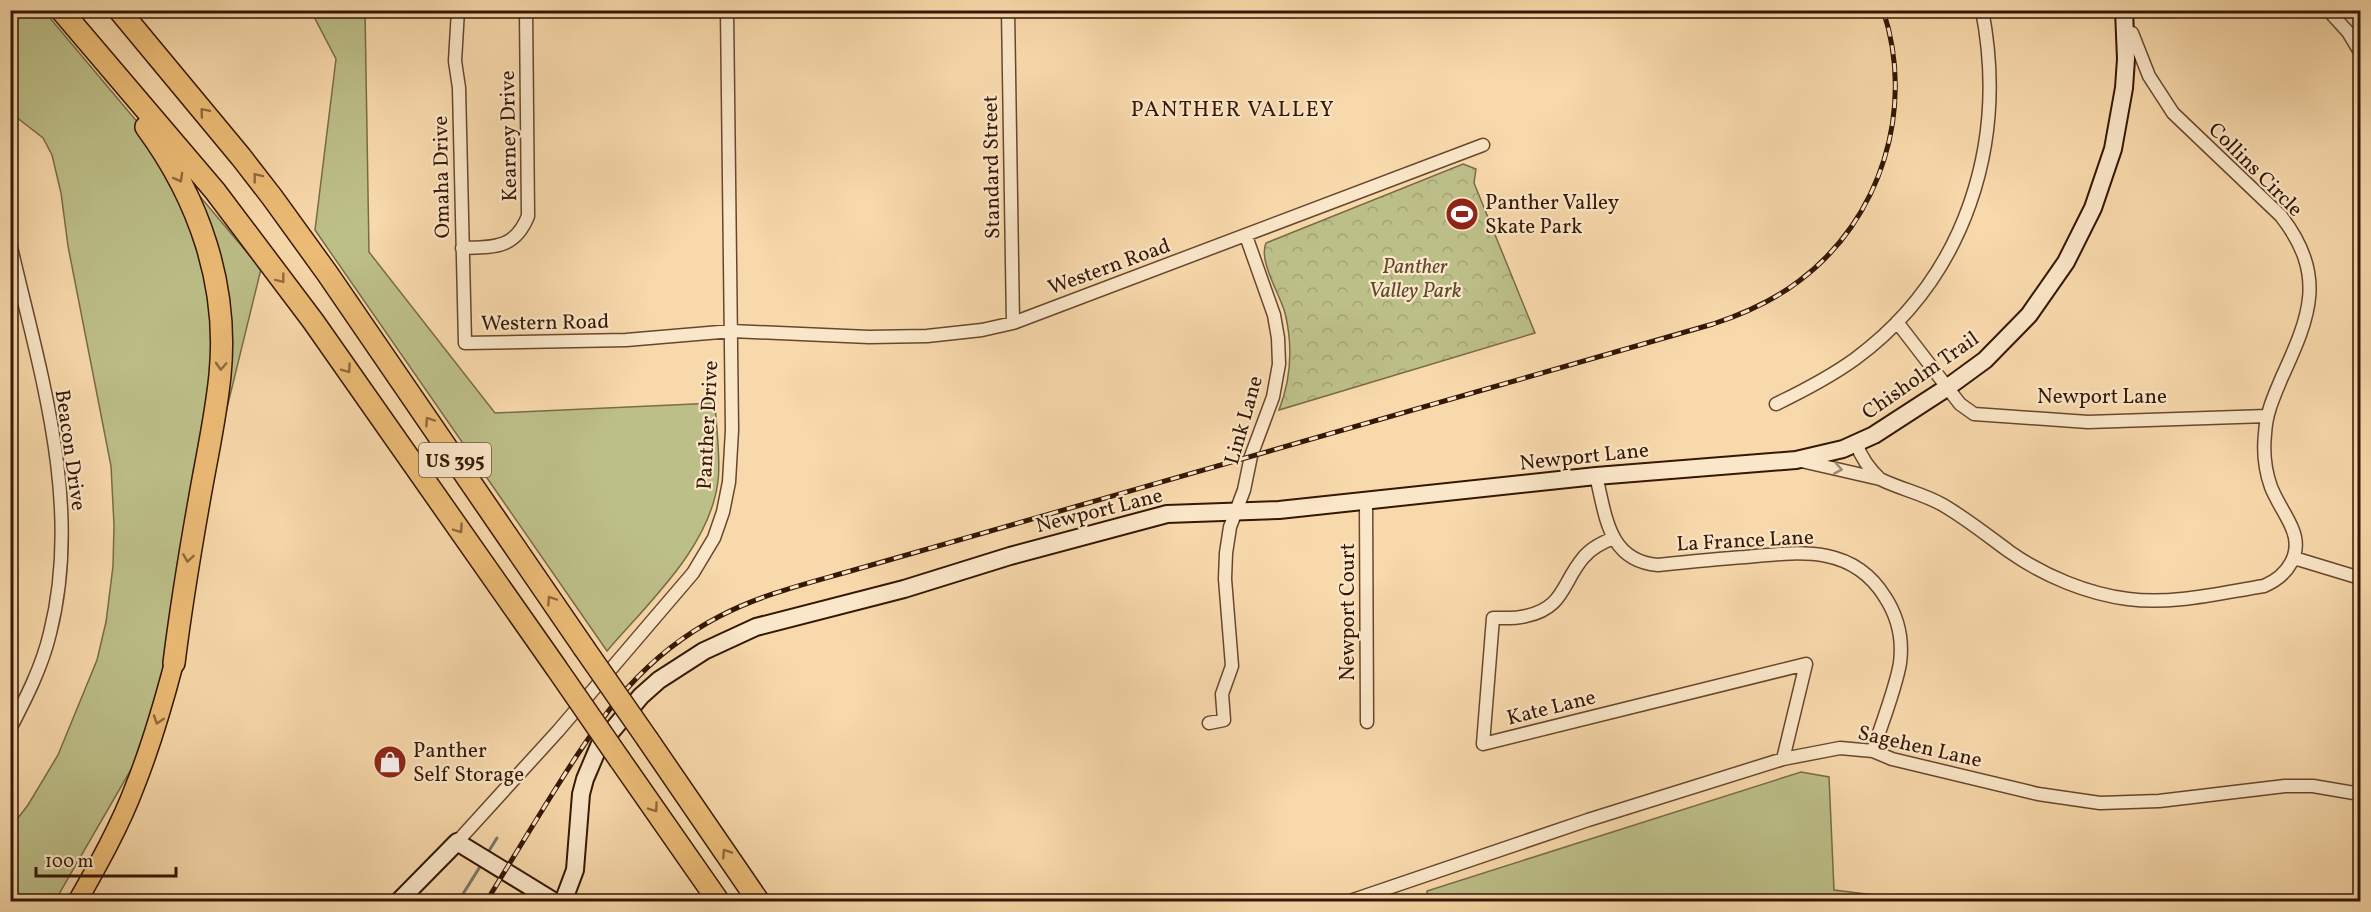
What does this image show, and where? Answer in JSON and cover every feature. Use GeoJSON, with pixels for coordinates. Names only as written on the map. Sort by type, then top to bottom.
{"type":"FeatureCollection","features":[{"type":"Feature","properties":{"kind":"highway","name":"US 395"},"geometry":{"type":"LineString","coordinates":[[61,10],[174,142],[314,321],[719,902]]}},
{"type":"Feature","properties":{"kind":"highway"},"geometry":{"type":"LineString","coordinates":[[61,10],[155,139],[182,183],[200,224],[213,264],[218,289],[222,346],[221,374],[188,559],[174,663]]}},
{"type":"Feature","properties":{"kind":"highway","name":"US 395"},"geometry":{"type":"LineString","coordinates":[[119,10],[273,197],[759,902]]}},
{"type":"Feature","properties":{"kind":"main road"},"geometry":{"type":"LineString","coordinates":[[77,902],[135,788],[160,716],[174,663]]}},
{"type":"Feature","properties":{"kind":"street","name":"Omaha Drive"},"geometry":{"type":"LineString","coordinates":[[458,10],[455,61],[459,88],[465,343]]}},
{"type":"Feature","properties":{"kind":"street","name":"Kearney Drive"},"geometry":{"type":"LineString","coordinates":[[462,248],[495,247],[509,241],[521,232],[528,216],[526,10]]}},
{"type":"Feature","properties":{"kind":"street","name":"Panther Drive"},"geometry":{"type":"LineString","coordinates":[[398,902],[457,842],[558,731],[675,595],[708,550],[719,525],[729,482],[732,446],[727,10]]}},
{"type":"Feature","properties":{"kind":"street","name":"Standard Street"},"geometry":{"type":"LineString","coordinates":[[1008,10],[1013,323]]}},
{"type":"Feature","properties":{"kind":"street"},"geometry":{"type":"LineString","coordinates":[[1776,404],[1834,374],[1877,341],[1897,322],[1926,287],[1947,255],[1960,230],[1978,180],[1988,134],[1991,95],[1989,57],[1982,10]]}},
{"type":"Feature","properties":{"kind":"street","name":"Chisholm Trail"},"geometry":{"type":"LineString","coordinates":[[1856,443],[1891,425],[1985,360],[2028,315],[2066,262],[2081,235],[2103,182],[2113,149],[2124,88],[2126,35],[2124,10]]}},
{"type":"Feature","properties":{"kind":"street"},"geometry":{"type":"LineString","coordinates":[[2328,10],[2361,51]]}},
{"type":"Feature","properties":{"kind":"street","name":"Collins Circle"},"geometry":{"type":"LineString","coordinates":[[2126,35],[2132,33],[2149,76],[2174,113],[2281,216],[2304,257],[2310,291],[2305,324],[2267,416],[2264,450],[2266,467],[2276,500],[2295,537],[2294,558]]}},
{"type":"Feature","properties":{"kind":"street","name":"Western Road"},"geometry":{"type":"LineString","coordinates":[[465,343],[626,340],[732,331],[869,337],[927,336],[982,330],[1013,323],[1483,145]]}},
{"type":"Feature","properties":{"kind":"street","name":"Link Lane"},"geometry":{"type":"LineString","coordinates":[[1209,723],[1224,720],[1222,694],[1232,666],[1225,579],[1230,527],[1238,512],[1251,456],[1273,397],[1279,364],[1274,315],[1246,236]]}},
{"type":"Feature","properties":{"kind":"street","name":"Beacon Drive"},"geometry":{"type":"LineString","coordinates":[[10,243],[46,400],[61,496],[62,553],[51,632],[33,686],[10,729]]}},
{"type":"Feature","properties":{"kind":"street","name":"Newport Lane"},"geometry":{"type":"LineString","coordinates":[[1897,322],[1960,404],[1966,410],[1983,415],[2088,422],[2267,416]]}},
{"type":"Feature","properties":{"kind":"street"},"geometry":{"type":"LineString","coordinates":[[1856,443],[1860,455],[1880,479]]}},
{"type":"Feature","properties":{"kind":"street","name":"Newport Lane"},"geometry":{"type":"LineString","coordinates":[[563,902],[575,870],[581,794],[599,746],[641,696],[658,680],[684,662],[729,638],[756,627],[904,589],[1088,534],[1167,514],[1238,512],[1366,501],[1596,476],[1796,460],[1828,453],[1856,443]]}},
{"type":"Feature","properties":{"kind":"street"},"geometry":{"type":"LineString","coordinates":[[1796,460],[1880,479],[1943,505],[2031,565],[2082,588],[2105,595],[2129,599],[2175,599],[2264,586],[2282,576],[2294,558],[2361,578]]}},
{"type":"Feature","properties":{"kind":"street"},"geometry":{"type":"LineString","coordinates":[[1596,476],[1614,538]]}},
{"type":"Feature","properties":{"kind":"street","name":"Newport Court"},"geometry":{"type":"LineString","coordinates":[[1366,501],[1367,722]]}},
{"type":"Feature","properties":{"kind":"street","name":"La France Lane"},"geometry":{"type":"LineString","coordinates":[[1614,538],[1630,556],[1649,564],[1806,552],[1835,557],[1862,572],[1882,591],[1889,603],[1896,618],[1901,650],[1900,665],[1873,751]]}},
{"type":"Feature","properties":{"kind":"street","name":"Kate Lane"},"geometry":{"type":"LineString","coordinates":[[1614,538],[1602,543],[1583,558],[1560,596],[1546,608],[1527,616],[1493,618],[1483,744],[1806,664],[1783,759]]}},
{"type":"Feature","properties":{"kind":"street","name":"Sagehen Lane"},"geometry":{"type":"LineString","coordinates":[[1347,902],[1376,897],[1588,820],[1783,759],[1840,748],[1873,751],[1892,759],[2038,794],[2100,803],[2150,802],[2285,786],[2313,786],[2361,794]]}},
{"type":"Feature","properties":{"kind":"street"},"geometry":{"type":"LineString","coordinates":[[457,842],[555,902]]}},
{"type":"Feature","properties":{"kind":"green space"},"geometry":{"type":"Polygon","coordinates":[[[10,11],[44,11],[261,269],[144,747],[55,901],[11,901],[11,827],[28,805],[58,755],[97,660],[106,622],[113,566],[114,525],[111,466],[52,155],[43,138],[11,113],[10,11]]]}},
{"type":"Feature","properties":{"kind":"green space"},"geometry":{"type":"Polygon","coordinates":[[[311,11],[365,11],[369,252],[495,413],[715,403],[719,472],[713,505],[703,529],[675,572],[607,651],[315,230],[336,59],[311,11]]]}},
{"type":"Feature","properties":{"kind":"green space","name":"Panther Valley Park"},"geometry":{"type":"Polygon","coordinates":[[[1463,164],[1476,169],[1474,183],[1535,333],[1279,410],[1286,386],[1290,350],[1285,313],[1267,268],[1264,250],[1266,243],[1463,164]]]}},
{"type":"Feature","properties":{"kind":"green space"},"geometry":{"type":"Polygon","coordinates":[[[1801,772],[1829,777],[1834,890],[1923,901],[1427,901],[1427,891],[1801,772]]]}},
{"type":"Feature","properties":{"kind":"waterway"},"geometry":{"type":"LineString","coordinates":[[487,854],[497,838]]}},
{"type":"Feature","properties":{"kind":"waterway"},"geometry":{"type":"LineString","coordinates":[[458,902],[481,865]]}},
{"type":"Feature","properties":{"kind":"railway"},"geometry":{"type":"LineString","coordinates":[[486,902],[591,734],[627,688],[669,649],[693,632],[736,608],[803,584],[1713,324],[1779,295],[1828,256],[1851,227],[1870,194],[1884,159],[1893,123],[1895,85],[1892,47],[1883,10]]}},
{"type":"Feature","properties":{"kind":"place","name":"Panther Valley Skate Park"},"geometry":{"type":"Point","coordinates":[1462,214]}},
{"type":"Feature","properties":{"kind":"place","name":"Panther Self Storage"},"geometry":{"type":"Point","coordinates":[390,762]}},
{"type":"Feature","properties":{"kind":"district","name":"PANTHER VALLEY"},"geometry":{"type":"Point","coordinates":[1233,108]}}]}
